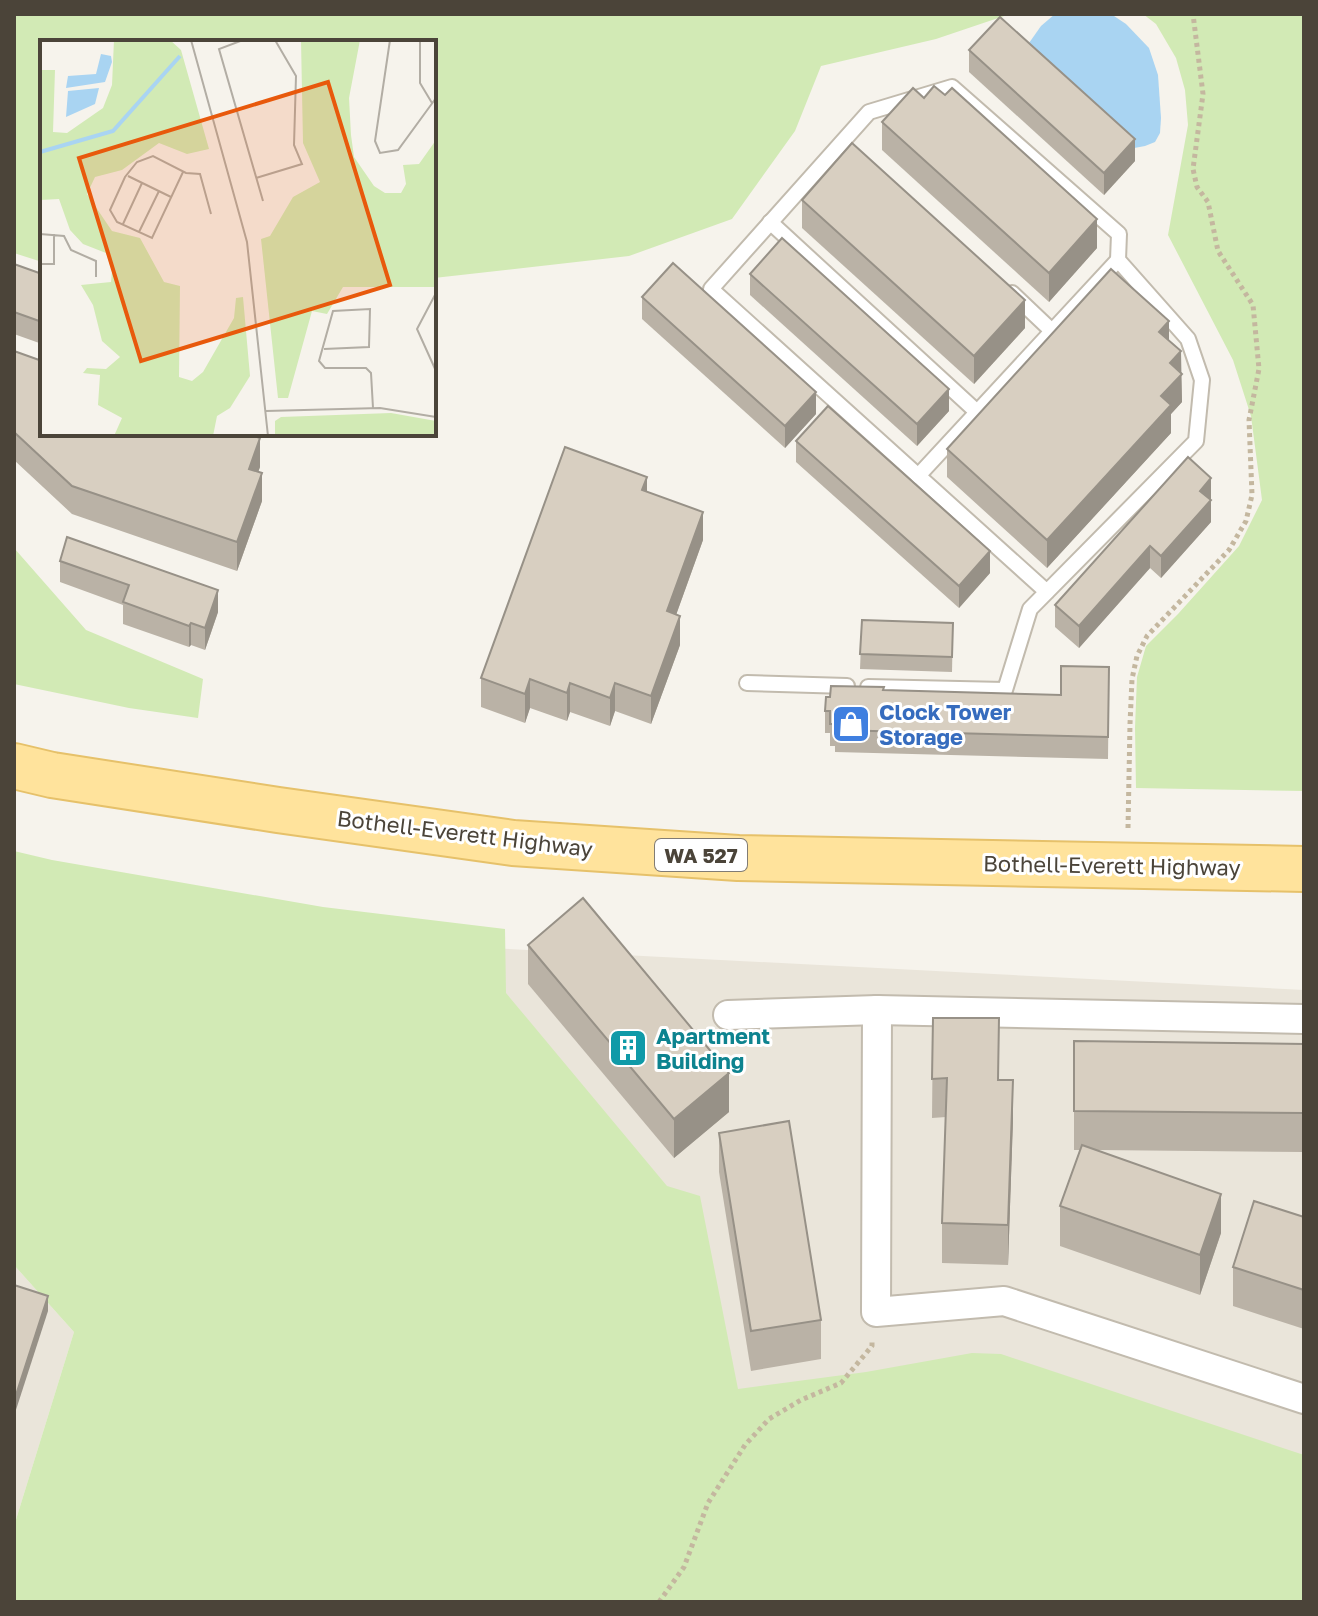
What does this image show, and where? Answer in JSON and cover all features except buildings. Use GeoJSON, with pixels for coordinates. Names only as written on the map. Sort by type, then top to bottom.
{"type":"FeatureCollection","features":[{"type":"Feature","properties":{"kind":"main road","name":"Bothell-Everett Highway"},"geometry":{"type":"LineString","coordinates":[[14,766],[52,775],[278,810],[513,843],[738,858],[1304,869]]}},
{"type":"Feature","properties":{"kind":"street"},"geometry":{"type":"LineString","coordinates":[[728,1015],[877,1010],[1304,1019]]}},
{"type":"Feature","properties":{"kind":"street"},"geometry":{"type":"LineString","coordinates":[[877,1010],[876,1312],[1004,1301],[1304,1399]]}},
{"type":"Feature","properties":{"kind":"lane"},"geometry":{"type":"LineString","coordinates":[[918,476],[1118,260],[1119,234],[952,87],[869,112],[711,289],[918,476],[1047,592]]}},
{"type":"Feature","properties":{"kind":"lane"},"geometry":{"type":"LineString","coordinates":[[845,140],[856,150]]}},
{"type":"Feature","properties":{"kind":"lane"},"geometry":{"type":"LineString","coordinates":[[770,222],[977,412]]}},
{"type":"Feature","properties":{"kind":"lane"},"geometry":{"type":"LineString","coordinates":[[747,683],[1005,690],[1030,609],[1196,441],[1202,380],[1188,339],[1118,260]]}},
{"type":"Feature","properties":{"kind":"lane"},"geometry":{"type":"LineString","coordinates":[[1006,288],[1052,331]]}},
{"type":"Feature","properties":{"kind":"path"},"geometry":{"type":"LineString","coordinates":[[1130,756],[1130,785]]}},
{"type":"Feature","properties":{"kind":"path"},"geometry":{"type":"LineString","coordinates":[[659,1602],[684,1567],[708,1503],[745,1445],[769,1419],[801,1400],[841,1383],[872,1346],[876,1312]]}},
{"type":"Feature","properties":{"kind":"shaded area"},"geometry":{"type":"Polygon","coordinates":[[[451,946],[1304,990],[1304,1593],[637,1510],[451,946]]]}},
{"type":"Feature","properties":{"kind":"shaded area"},"geometry":{"type":"Polygon","coordinates":[[[14,1265],[74,1332],[14,1526],[14,1265]]]}},
{"type":"Feature","properties":{"kind":"green space"},"geometry":{"type":"Polygon","coordinates":[[[14,14],[1010,14],[936,39],[821,66],[795,131],[732,219],[629,256],[436,278],[436,40],[40,40],[40,261],[14,253],[14,14]]]}},
{"type":"Feature","properties":{"kind":"green space"},"geometry":{"type":"Polygon","coordinates":[[[1143,14],[1304,14],[1304,791],[1136,788],[1137,677],[1146,646],[1239,546],[1262,500],[1251,416],[1233,360],[1168,235],[1188,125],[1185,90],[1176,58],[1156,24],[1143,14]]]}},
{"type":"Feature","properties":{"kind":"green space"},"geometry":{"type":"Polygon","coordinates":[[[14,548],[86,630],[203,679],[198,718],[129,708],[14,684],[14,548]]]}},
{"type":"Feature","properties":{"kind":"green space"},"geometry":{"type":"Polygon","coordinates":[[[14,851],[323,907],[505,929],[506,993],[667,1186],[700,1196],[738,1389],[866,1372],[972,1353],[1001,1354],[1304,1455],[1304,1602],[14,1602],[14,1526],[74,1332],[14,1265],[14,851]]]}},
{"type":"Feature","properties":{"kind":"water"},"geometry":{"type":"Polygon","coordinates":[[[1055,14],[1111,14],[1126,24],[1149,48],[1158,75],[1161,118],[1160,133],[1155,142],[1129,149],[1022,53],[1041,26],[1055,14]]]}},
{"type":"Feature","properties":{"kind":"place","name":"Clock Tower Storage"},"geometry":{"type":"Point","coordinates":[851,724]}},
{"type":"Feature","properties":{"kind":"place","name":"Apartment Building"},"geometry":{"type":"Point","coordinates":[628,1048]}}]}
